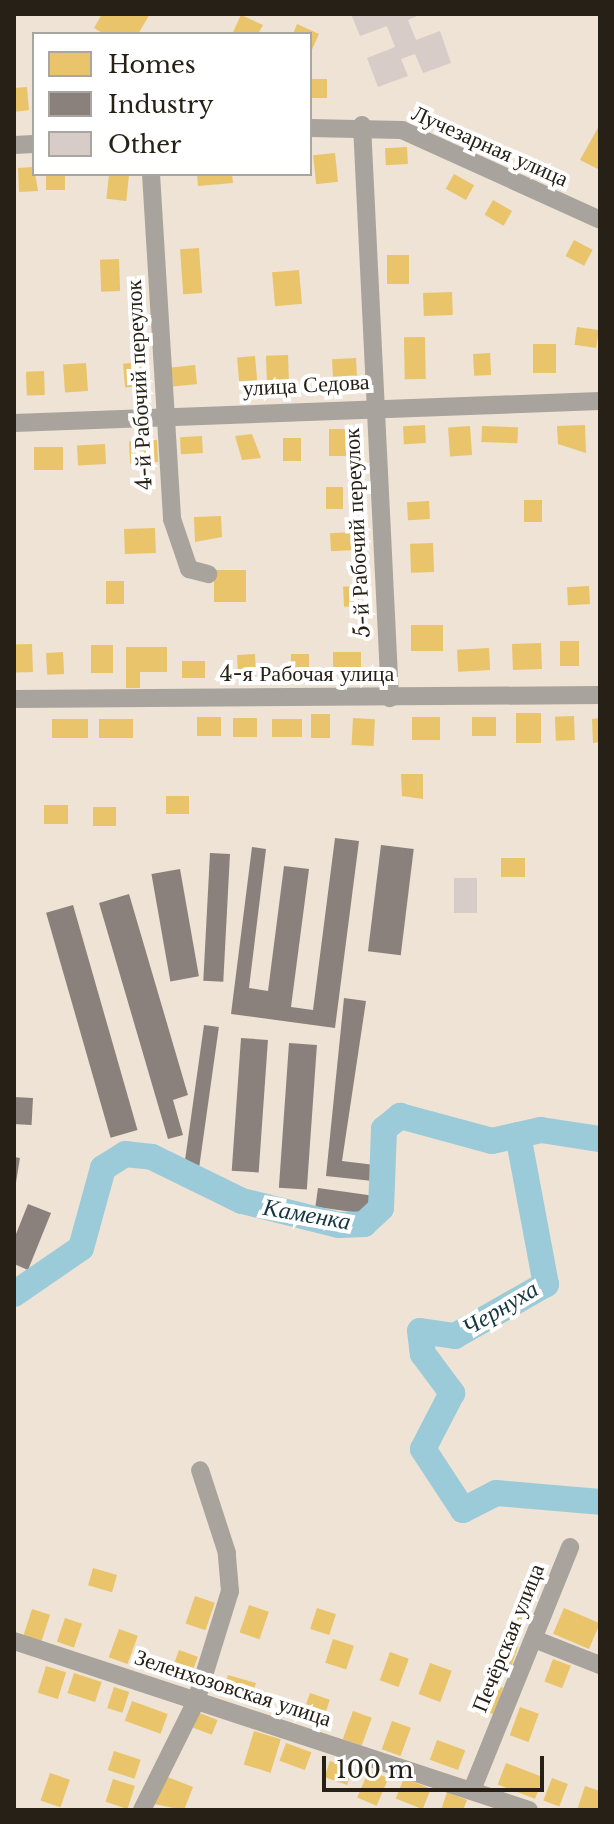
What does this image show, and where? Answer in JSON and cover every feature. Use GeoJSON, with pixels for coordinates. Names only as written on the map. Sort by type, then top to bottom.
{"type":"FeatureCollection","features":[{"type":"Feature","properties":{"kind":"street","name":"Лучезарная улица"},"geometry":{"type":"LineString","coordinates":[[312,128],[362,125],[402,130],[600,220]]}},
{"type":"Feature","properties":{"kind":"street","name":"5-й Рабочий переулок"},"geometry":{"type":"LineString","coordinates":[[362,125],[390,698]]}},
{"type":"Feature","properties":{"kind":"street","name":"4-й Рабочий переулок"},"geometry":{"type":"LineString","coordinates":[[151,176],[164,416],[179,548],[189,569],[208,574]]}},
{"type":"Feature","properties":{"kind":"street","name":"улица Седова"},"geometry":{"type":"LineString","coordinates":[[14,423],[374,406],[600,401]]}},
{"type":"Feature","properties":{"kind":"street","name":"4-я Рабочая улица"},"geometry":{"type":"LineString","coordinates":[[14,699],[600,695]]}},
{"type":"Feature","properties":{"kind":"street"},"geometry":{"type":"LineString","coordinates":[[143,1810],[196,1701],[231,1570],[200,1470]]}},
{"type":"Feature","properties":{"kind":"street","name":"Печёрская улица"},"geometry":{"type":"LineString","coordinates":[[477,1798],[570,1547]]}},
{"type":"Feature","properties":{"kind":"street"},"geometry":{"type":"LineString","coordinates":[[534,1639],[600,1665]]}},
{"type":"Feature","properties":{"kind":"street","name":"Зеленхозовская улица"},"geometry":{"type":"LineString","coordinates":[[14,1641],[477,1798],[529,1810]]}},
{"type":"Feature","properties":{"kind":"building: Homes"},"geometry":{"type":"Polygon","coordinates":[[[102,14],[150,14],[139,32],[101,32],[94,28],[102,14]]]}},
{"type":"Feature","properties":{"kind":"building: Homes"},"geometry":{"type":"Polygon","coordinates":[[[241,15],[263,25],[259,32],[233,32],[241,15]]]}},
{"type":"Feature","properties":{"kind":"building: Homes"},"geometry":{"type":"Polygon","coordinates":[[[297,24],[319,34],[312,50],[312,32],[294,32],[297,24]]]}},
{"type":"Feature","properties":{"kind":"building: Homes"},"geometry":{"type":"Polygon","coordinates":[[[312,79],[327,79],[327,98],[312,98],[312,79]]]}},
{"type":"Feature","properties":{"kind":"building: Homes"},"geometry":{"type":"Polygon","coordinates":[[[27,87],[29,110],[14,112],[14,88],[27,87]]]}},
{"type":"Feature","properties":{"kind":"building: Homes"},"geometry":{"type":"Polygon","coordinates":[[[600,124],[600,170],[580,160],[600,124]]]}},
{"type":"Feature","properties":{"kind":"building: Homes"},"geometry":{"type":"Polygon","coordinates":[[[407,147],[408,164],[386,165],[385,148],[407,147]]]}},
{"type":"Feature","properties":{"kind":"building: Homes"},"geometry":{"type":"Polygon","coordinates":[[[335,153],[338,182],[316,184],[313,155],[335,153]]]}},
{"type":"Feature","properties":{"kind":"building: Homes"},"geometry":{"type":"Polygon","coordinates":[[[32,167],[38,191],[19,192],[18,168],[32,167]]]}},
{"type":"Feature","properties":{"kind":"building: Homes"},"geometry":{"type":"Polygon","coordinates":[[[454,174],[474,185],[466,200],[446,189],[454,174]]]}},
{"type":"Feature","properties":{"kind":"building: Homes"},"geometry":{"type":"Polygon","coordinates":[[[46,176],[65,176],[65,190],[46,190],[46,176]]]}},
{"type":"Feature","properties":{"kind":"building: Homes"},"geometry":{"type":"Polygon","coordinates":[[[109,176],[129,176],[126,201],[106,199],[109,176]]]}},
{"type":"Feature","properties":{"kind":"building: Homes"},"geometry":{"type":"Polygon","coordinates":[[[197,176],[232,176],[233,183],[198,186],[197,176]]]}},
{"type":"Feature","properties":{"kind":"building: Homes"},"geometry":{"type":"Polygon","coordinates":[[[493,200],[512,211],[504,226],[484,215],[493,200]]]}},
{"type":"Feature","properties":{"kind":"building: Homes"},"geometry":{"type":"Polygon","coordinates":[[[574,240],[593,250],[584,266],[566,256],[574,240]]]}},
{"type":"Feature","properties":{"kind":"building: Homes"},"geometry":{"type":"Polygon","coordinates":[[[199,248],[202,293],[183,294],[180,249],[199,248]]]}},
{"type":"Feature","properties":{"kind":"building: Homes"},"geometry":{"type":"Polygon","coordinates":[[[387,255],[409,255],[409,284],[387,284],[387,255]]]}},
{"type":"Feature","properties":{"kind":"building: Homes"},"geometry":{"type":"Polygon","coordinates":[[[119,259],[120,291],[101,292],[100,260],[119,259]]]}},
{"type":"Feature","properties":{"kind":"building: Homes"},"geometry":{"type":"Polygon","coordinates":[[[299,270],[302,304],[275,306],[272,272],[299,270]]]}},
{"type":"Feature","properties":{"kind":"building: Homes"},"geometry":{"type":"Polygon","coordinates":[[[452,292],[453,315],[424,316],[423,293],[452,292]]]}},
{"type":"Feature","properties":{"kind":"building: Homes"},"geometry":{"type":"Polygon","coordinates":[[[577,327],[599,330],[596,348],[574,345],[577,327]]]}},
{"type":"Feature","properties":{"kind":"building: Homes"},"geometry":{"type":"Polygon","coordinates":[[[404,337],[425,337],[426,379],[405,379],[404,337]]]}},
{"type":"Feature","properties":{"kind":"building: Homes"},"geometry":{"type":"Polygon","coordinates":[[[533,344],[556,344],[556,373],[533,373],[533,344]]]}},
{"type":"Feature","properties":{"kind":"building: Homes"},"geometry":{"type":"Polygon","coordinates":[[[490,353],[491,375],[474,376],[473,354],[490,353]]]}},
{"type":"Feature","properties":{"kind":"building: Homes"},"geometry":{"type":"Polygon","coordinates":[[[288,355],[289,383],[267,384],[266,356],[288,355]]]}},
{"type":"Feature","properties":{"kind":"building: Homes"},"geometry":{"type":"Polygon","coordinates":[[[255,356],[257,380],[239,381],[237,358],[255,356]]]}},
{"type":"Feature","properties":{"kind":"building: Homes"},"geometry":{"type":"Polygon","coordinates":[[[356,358],[357,376],[333,377],[332,359],[356,358]]]}},
{"type":"Feature","properties":{"kind":"building: Homes"},"geometry":{"type":"Polygon","coordinates":[[[142,362],[144,386],[125,388],[123,364],[142,362]]]}},
{"type":"Feature","properties":{"kind":"building: Homes"},"geometry":{"type":"Polygon","coordinates":[[[86,363],[88,391],[65,393],[63,365],[86,363]]]}},
{"type":"Feature","properties":{"kind":"building: Homes"},"geometry":{"type":"Polygon","coordinates":[[[195,365],[197,384],[173,386],[171,368],[195,365]]]}},
{"type":"Feature","properties":{"kind":"building: Homes"},"geometry":{"type":"Polygon","coordinates":[[[44,371],[45,395],[27,396],[26,372],[44,371]]]}},
{"type":"Feature","properties":{"kind":"building: Homes"},"geometry":{"type":"Polygon","coordinates":[[[425,425],[426,443],[404,444],[403,426],[425,425]]]}},
{"type":"Feature","properties":{"kind":"building: Homes"},"geometry":{"type":"Polygon","coordinates":[[[585,425],[586,453],[558,444],[557,426],[585,425]]]}},
{"type":"Feature","properties":{"kind":"building: Homes"},"geometry":{"type":"Polygon","coordinates":[[[470,426],[472,455],[450,456],[448,428],[470,426]]]}},
{"type":"Feature","properties":{"kind":"building: Homes"},"geometry":{"type":"Polygon","coordinates":[[[482,426],[518,427],[517,443],[481,442],[482,426]]]}},
{"type":"Feature","properties":{"kind":"building: Homes"},"geometry":{"type":"Polygon","coordinates":[[[329,429],[350,429],[350,456],[329,456],[329,429]]]}},
{"type":"Feature","properties":{"kind":"building: Homes"},"geometry":{"type":"Polygon","coordinates":[[[252,434],[261,458],[242,460],[235,436],[252,434]]]}},
{"type":"Feature","properties":{"kind":"building: Homes"},"geometry":{"type":"Polygon","coordinates":[[[202,436],[203,453],[181,454],[180,437],[202,436]]]}},
{"type":"Feature","properties":{"kind":"building: Homes"},"geometry":{"type":"Polygon","coordinates":[[[283,438],[301,438],[301,461],[283,461],[283,438]]]}},
{"type":"Feature","properties":{"kind":"building: Homes"},"geometry":{"type":"Polygon","coordinates":[[[157,440],[158,462],[130,463],[129,441],[157,440]]]}},
{"type":"Feature","properties":{"kind":"building: Homes"},"geometry":{"type":"Polygon","coordinates":[[[105,444],[106,464],[78,465],[77,445],[105,444]]]}},
{"type":"Feature","properties":{"kind":"building: Homes"},"geometry":{"type":"Polygon","coordinates":[[[34,447],[63,447],[63,470],[34,470],[34,447]]]}},
{"type":"Feature","properties":{"kind":"building: Homes"},"geometry":{"type":"Polygon","coordinates":[[[326,487],[343,487],[343,509],[326,509],[326,487]]]}},
{"type":"Feature","properties":{"kind":"building: Homes"},"geometry":{"type":"Polygon","coordinates":[[[524,500],[542,500],[542,522],[524,522],[524,500]]]}},
{"type":"Feature","properties":{"kind":"building: Homes"},"geometry":{"type":"Polygon","coordinates":[[[429,501],[430,519],[408,520],[407,502],[429,501]]]}},
{"type":"Feature","properties":{"kind":"building: Homes"},"geometry":{"type":"Polygon","coordinates":[[[221,516],[222,537],[195,542],[194,517],[221,516]]]}},
{"type":"Feature","properties":{"kind":"building: Homes"},"geometry":{"type":"Polygon","coordinates":[[[155,528],[156,553],[125,554],[124,529],[155,528]]]}},
{"type":"Feature","properties":{"kind":"building: Homes"},"geometry":{"type":"Polygon","coordinates":[[[352,532],[353,550],[331,551],[330,533],[352,532]]]}},
{"type":"Feature","properties":{"kind":"building: Homes"},"geometry":{"type":"Polygon","coordinates":[[[433,543],[434,572],[411,573],[410,544],[433,543]]]}},
{"type":"Feature","properties":{"kind":"building: Homes"},"geometry":{"type":"Polygon","coordinates":[[[214,570],[246,570],[246,602],[214,602],[214,570]]]}},
{"type":"Feature","properties":{"kind":"building: Homes"},"geometry":{"type":"Polygon","coordinates":[[[106,581],[124,581],[124,604],[106,604],[106,581]]]}},
{"type":"Feature","properties":{"kind":"building: Homes"},"geometry":{"type":"Polygon","coordinates":[[[358,586],[359,606],[344,607],[343,587],[358,586]]]}},
{"type":"Feature","properties":{"kind":"building: Homes"},"geometry":{"type":"Polygon","coordinates":[[[589,586],[590,604],[568,605],[567,587],[589,586]]]}},
{"type":"Feature","properties":{"kind":"building: Homes"},"geometry":{"type":"Polygon","coordinates":[[[411,625],[443,625],[443,651],[411,651],[411,625]]]}},
{"type":"Feature","properties":{"kind":"building: Homes"},"geometry":{"type":"Polygon","coordinates":[[[560,641],[579,641],[579,666],[560,666],[560,641]]]}},
{"type":"Feature","properties":{"kind":"building: Homes"},"geometry":{"type":"Polygon","coordinates":[[[541,643],[542,669],[513,670],[512,644],[541,643]]]}},
{"type":"Feature","properties":{"kind":"building: Homes"},"geometry":{"type":"Polygon","coordinates":[[[32,644],[33,672],[16,673],[15,645],[32,644]]]}},
{"type":"Feature","properties":{"kind":"building: Homes"},"geometry":{"type":"Polygon","coordinates":[[[91,645],[113,645],[113,673],[91,673],[91,645]]]}},
{"type":"Feature","properties":{"kind":"building: Homes"},"geometry":{"type":"Polygon","coordinates":[[[126,647],[167,647],[167,672],[140,672],[140,688],[126,688],[126,647]]]}},
{"type":"Feature","properties":{"kind":"building: Homes"},"geometry":{"type":"Polygon","coordinates":[[[489,648],[490,670],[458,672],[457,650],[489,648]]]}},
{"type":"Feature","properties":{"kind":"building: Homes"},"geometry":{"type":"Polygon","coordinates":[[[63,652],[64,674],[47,675],[46,653],[63,652]]]}},
{"type":"Feature","properties":{"kind":"building: Homes"},"geometry":{"type":"Polygon","coordinates":[[[333,652],[361,652],[361,675],[333,675],[333,652]]]}},
{"type":"Feature","properties":{"kind":"building: Homes"},"geometry":{"type":"Polygon","coordinates":[[[255,654],[256,676],[238,677],[237,655],[255,654]]]}},
{"type":"Feature","properties":{"kind":"building: Homes"},"geometry":{"type":"Polygon","coordinates":[[[291,654],[309,654],[309,676],[291,676],[291,654]]]}},
{"type":"Feature","properties":{"kind":"building: Homes"},"geometry":{"type":"Polygon","coordinates":[[[182,661],[205,661],[205,678],[182,678],[182,661]]]}},
{"type":"Feature","properties":{"kind":"building: Homes"},"geometry":{"type":"Polygon","coordinates":[[[516,713],[541,713],[541,743],[516,743],[516,713]]]}},
{"type":"Feature","properties":{"kind":"building: Homes"},"geometry":{"type":"Polygon","coordinates":[[[311,714],[330,714],[330,738],[311,738],[311,714]]]}},
{"type":"Feature","properties":{"kind":"building: Homes"},"geometry":{"type":"Polygon","coordinates":[[[574,716],[575,740],[556,741],[555,717],[574,716]]]}},
{"type":"Feature","properties":{"kind":"building: Homes"},"geometry":{"type":"Polygon","coordinates":[[[197,717],[221,717],[221,736],[197,736],[197,717]]]}},
{"type":"Feature","properties":{"kind":"building: Homes"},"geometry":{"type":"Polygon","coordinates":[[[412,717],[440,717],[440,740],[412,740],[412,717]]]}},
{"type":"Feature","properties":{"kind":"building: Homes"},"geometry":{"type":"Polygon","coordinates":[[[472,717],[496,717],[496,736],[472,736],[472,717]]]}},
{"type":"Feature","properties":{"kind":"building: Homes"},"geometry":{"type":"Polygon","coordinates":[[[233,718],[257,718],[257,737],[233,737],[233,718]]]}},
{"type":"Feature","properties":{"kind":"building: Homes"},"geometry":{"type":"Polygon","coordinates":[[[353,718],[375,719],[374,746],[352,745],[353,718]]]}},
{"type":"Feature","properties":{"kind":"building: Homes"},"geometry":{"type":"Polygon","coordinates":[[[600,718],[600,742],[593,743],[592,719],[600,718]]]}},
{"type":"Feature","properties":{"kind":"building: Homes"},"geometry":{"type":"Polygon","coordinates":[[[52,719],[88,719],[88,738],[52,738],[52,719]]]}},
{"type":"Feature","properties":{"kind":"building: Homes"},"geometry":{"type":"Polygon","coordinates":[[[99,719],[133,719],[133,738],[99,738],[99,719]]]}},
{"type":"Feature","properties":{"kind":"building: Homes"},"geometry":{"type":"Polygon","coordinates":[[[272,719],[302,719],[302,737],[272,737],[272,719]]]}},
{"type":"Feature","properties":{"kind":"building: Homes"},"geometry":{"type":"Polygon","coordinates":[[[401,774],[423,774],[423,799],[402,796],[401,774]]]}},
{"type":"Feature","properties":{"kind":"building: Homes"},"geometry":{"type":"Polygon","coordinates":[[[166,796],[189,796],[189,814],[166,814],[166,796]]]}},
{"type":"Feature","properties":{"kind":"building: Homes"},"geometry":{"type":"Polygon","coordinates":[[[44,805],[68,805],[68,824],[44,824],[44,805]]]}},
{"type":"Feature","properties":{"kind":"building: Homes"},"geometry":{"type":"Polygon","coordinates":[[[93,807],[116,807],[116,826],[93,826],[93,807]]]}},
{"type":"Feature","properties":{"kind":"building: Homes"},"geometry":{"type":"Polygon","coordinates":[[[501,858],[525,858],[525,877],[501,877],[501,858]]]}},
{"type":"Feature","properties":{"kind":"building: Homes"},"geometry":{"type":"Polygon","coordinates":[[[93,1568],[117,1575],[112,1592],[88,1585],[93,1568]]]}},
{"type":"Feature","properties":{"kind":"building: Homes"},"geometry":{"type":"Polygon","coordinates":[[[195,1596],[215,1603],[205,1630],[186,1623],[195,1596]]]}},
{"type":"Feature","properties":{"kind":"building: Homes"},"geometry":{"type":"Polygon","coordinates":[[[249,1605],[269,1612],[259,1639],[240,1632],[249,1605]]]}},
{"type":"Feature","properties":{"kind":"building: Homes"},"geometry":{"type":"Polygon","coordinates":[[[317,1608],[336,1614],[329,1635],[310,1629],[317,1608]]]}},
{"type":"Feature","properties":{"kind":"building: Homes"},"geometry":{"type":"Polygon","coordinates":[[[564,1608],[600,1623],[589,1649],[553,1634],[564,1608]]]}},
{"type":"Feature","properties":{"kind":"building: Homes"},"geometry":{"type":"Polygon","coordinates":[[[32,1609],[50,1615],[41,1642],[23,1636],[32,1609]]]}},
{"type":"Feature","properties":{"kind":"building: Homes"},"geometry":{"type":"Polygon","coordinates":[[[514,1610],[529,1616],[520,1637],[505,1631],[514,1610]]]}},
{"type":"Feature","properties":{"kind":"building: Homes"},"geometry":{"type":"Polygon","coordinates":[[[65,1618],[82,1624],[74,1647],[57,1642],[65,1618]]]}},
{"type":"Feature","properties":{"kind":"building: Homes"},"geometry":{"type":"Polygon","coordinates":[[[119,1629],[138,1636],[128,1664],[109,1657],[119,1629]]]}},
{"type":"Feature","properties":{"kind":"building: Homes"},"geometry":{"type":"Polygon","coordinates":[[[333,1639],[354,1646],[346,1670],[325,1663],[333,1639]]]}},
{"type":"Feature","properties":{"kind":"building: Homes"},"geometry":{"type":"Polygon","coordinates":[[[501,1641],[518,1647],[510,1670],[493,1665],[501,1641]]]}},
{"type":"Feature","properties":{"kind":"building: Homes"},"geometry":{"type":"Polygon","coordinates":[[[179,1650],[198,1657],[188,1685],[169,1678],[179,1650]]]}},
{"type":"Feature","properties":{"kind":"building: Homes"},"geometry":{"type":"Polygon","coordinates":[[[390,1652],[409,1659],[399,1687],[380,1680],[390,1652]]]}},
{"type":"Feature","properties":{"kind":"building: Homes"},"geometry":{"type":"Polygon","coordinates":[[[553,1659],[571,1666],[562,1688],[544,1681],[553,1659]]]}},
{"type":"Feature","properties":{"kind":"building: Homes"},"geometry":{"type":"Polygon","coordinates":[[[430,1663],[452,1671],[440,1702],[419,1694],[430,1663]]]}},
{"type":"Feature","properties":{"kind":"building: Homes"},"geometry":{"type":"Polygon","coordinates":[[[46,1666],[66,1672],[58,1699],[38,1693],[46,1666]]]}},
{"type":"Feature","properties":{"kind":"building: Homes"},"geometry":{"type":"Polygon","coordinates":[[[74,1673],[102,1682],[95,1702],[68,1693],[74,1673]]]}},
{"type":"Feature","properties":{"kind":"building: Homes"},"geometry":{"type":"Polygon","coordinates":[[[228,1675],[256,1683],[250,1703],[222,1695],[228,1675]]]}},
{"type":"Feature","properties":{"kind":"building: Homes"},"geometry":{"type":"Polygon","coordinates":[[[485,1682],[503,1688],[494,1715],[476,1709],[485,1682]]]}},
{"type":"Feature","properties":{"kind":"building: Homes"},"geometry":{"type":"Polygon","coordinates":[[[114,1687],[129,1692],[122,1713],[107,1708],[114,1687]]]}},
{"type":"Feature","properties":{"kind":"building: Homes"},"geometry":{"type":"Polygon","coordinates":[[[310,1693],[330,1700],[320,1727],[301,1720],[310,1693]]]}},
{"type":"Feature","properties":{"kind":"building: Homes"},"geometry":{"type":"Polygon","coordinates":[[[132,1701],[168,1714],[161,1734],[125,1721],[132,1701]]]}},
{"type":"Feature","properties":{"kind":"building: Homes"},"geometry":{"type":"Polygon","coordinates":[[[520,1707],[539,1714],[529,1742],[510,1735],[520,1707]]]}},
{"type":"Feature","properties":{"kind":"building: Homes"},"geometry":{"type":"Polygon","coordinates":[[[353,1711],[372,1718],[362,1746],[343,1739],[353,1711]]]}},
{"type":"Feature","properties":{"kind":"building: Homes"},"geometry":{"type":"Polygon","coordinates":[[[197,1712],[218,1720],[212,1735],[191,1727],[197,1712]]]}},
{"type":"Feature","properties":{"kind":"building: Homes"},"geometry":{"type":"Polygon","coordinates":[[[392,1721],[411,1728],[401,1756],[382,1749],[392,1721]]]}},
{"type":"Feature","properties":{"kind":"building: Homes"},"geometry":{"type":"Polygon","coordinates":[[[254,1731],[281,1739],[271,1773],[244,1764],[254,1731]]]}},
{"type":"Feature","properties":{"kind":"building: Homes"},"geometry":{"type":"Polygon","coordinates":[[[437,1740],[465,1750],[458,1770],[430,1760],[437,1740]]]}},
{"type":"Feature","properties":{"kind":"building: Homes"},"geometry":{"type":"Polygon","coordinates":[[[286,1743],[311,1752],[305,1770],[280,1761],[286,1743]]]}},
{"type":"Feature","properties":{"kind":"building: Homes"},"geometry":{"type":"Polygon","coordinates":[[[114,1751],[141,1760],[134,1779],[108,1770],[114,1751]]]}},
{"type":"Feature","properties":{"kind":"building: Homes"},"geometry":{"type":"Polygon","coordinates":[[[330,1761],[353,1769],[347,1785],[324,1777],[330,1761]]]}},
{"type":"Feature","properties":{"kind":"building: Homes"},"geometry":{"type":"Polygon","coordinates":[[[506,1763],[543,1777],[535,1799],[498,1784],[506,1763]]]}},
{"type":"Feature","properties":{"kind":"building: Homes"},"geometry":{"type":"Polygon","coordinates":[[[369,1770],[388,1778],[377,1806],[357,1798],[369,1770]]]}},
{"type":"Feature","properties":{"kind":"building: Homes"},"geometry":{"type":"Polygon","coordinates":[[[50,1773],[70,1780],[60,1807],[41,1800],[50,1773]]]}},
{"type":"Feature","properties":{"kind":"building: Homes"},"geometry":{"type":"Polygon","coordinates":[[[165,1776],[193,1787],[184,1810],[154,1804],[165,1776]]]}},
{"type":"Feature","properties":{"kind":"building: Homes"},"geometry":{"type":"Polygon","coordinates":[[[404,1778],[431,1789],[423,1809],[396,1798],[404,1778]]]}},
{"type":"Feature","properties":{"kind":"building: Homes"},"geometry":{"type":"Polygon","coordinates":[[[552,1778],[568,1784],[559,1806],[543,1800],[552,1778]]]}},
{"type":"Feature","properties":{"kind":"building: Homes"},"geometry":{"type":"Polygon","coordinates":[[[113,1779],[135,1786],[127,1809],[106,1802],[113,1779]]]}},
{"type":"Feature","properties":{"kind":"building: Homes"},"geometry":{"type":"Polygon","coordinates":[[[585,1786],[600,1791],[599,1810],[577,1810],[585,1786]]]}},
{"type":"Feature","properties":{"kind":"building: Homes"},"geometry":{"type":"Polygon","coordinates":[[[447,1792],[467,1800],[463,1810],[441,1810],[447,1792]]]}},
{"type":"Feature","properties":{"kind":"building: Industry"},"geometry":{"type":"Polygon","coordinates":[[[335,838],[359,841],[335,1028],[231,1014],[252,847],[266,849],[249,988],[268,991],[284,866],[309,869],[291,1007],[313,1010],[335,838]]]}},
{"type":"Feature","properties":{"kind":"building: Industry"},"geometry":{"type":"Polygon","coordinates":[[[381,845],[414,849],[401,955],[368,951],[381,845]]]}},
{"type":"Feature","properties":{"kind":"building: Industry"},"geometry":{"type":"Polygon","coordinates":[[[210,853],[230,854],[223,982],[203,981],[210,853]]]}},
{"type":"Feature","properties":{"kind":"building: Industry"},"geometry":{"type":"Polygon","coordinates":[[[180,869],[199,976],[170,981],[151,874],[180,869]]]}},
{"type":"Feature","properties":{"kind":"building: Industry"},"geometry":{"type":"Polygon","coordinates":[[[129,894],[188,1095],[173,1100],[183,1135],[168,1139],[99,903],[129,894]]]}},
{"type":"Feature","properties":{"kind":"building: Industry"},"geometry":{"type":"Polygon","coordinates":[[[73,905],[137,1130],[111,1138],[46,913],[73,905]]]}},
{"type":"Feature","properties":{"kind":"building: Industry"},"geometry":{"type":"Polygon","coordinates":[[[344,998],[366,1001],[342,1161],[375,1165],[373,1181],[326,1176],[344,998]]]}},
{"type":"Feature","properties":{"kind":"building: Industry"},"geometry":{"type":"Polygon","coordinates":[[[204,1025],[219,1027],[199,1166],[185,1164],[204,1025]]]}},
{"type":"Feature","properties":{"kind":"building: Industry"},"geometry":{"type":"Polygon","coordinates":[[[241,1038],[268,1040],[259,1173],[232,1171],[241,1038]]]}},
{"type":"Feature","properties":{"kind":"building: Industry"},"geometry":{"type":"Polygon","coordinates":[[[289,1043],[317,1045],[307,1190],[279,1188],[289,1043]]]}},
{"type":"Feature","properties":{"kind":"building: Industry"},"geometry":{"type":"Polygon","coordinates":[[[14,1097],[33,1098],[32,1125],[14,1124],[14,1097]]]}},
{"type":"Feature","properties":{"kind":"building: Industry"},"geometry":{"type":"Polygon","coordinates":[[[14,1157],[20,1158],[14,1186],[14,1157]]]}},
{"type":"Feature","properties":{"kind":"building: Industry"},"geometry":{"type":"Polygon","coordinates":[[[318,1188],[369,1195],[367,1214],[315,1207],[318,1188]]]}},
{"type":"Feature","properties":{"kind":"building: Industry"},"geometry":{"type":"Polygon","coordinates":[[[28,1204],[51,1213],[28,1270],[14,1264],[14,1239],[28,1204]]]}},
{"type":"Feature","properties":{"kind":"building: Other"},"geometry":{"type":"Polygon","coordinates":[[[351,14],[422,14],[408,20],[416,40],[440,31],[451,63],[423,73],[415,54],[401,59],[408,76],[378,87],[367,58],[395,47],[387,26],[360,36],[351,14]]]}},
{"type":"Feature","properties":{"kind":"building: Other"},"geometry":{"type":"Polygon","coordinates":[[[454,878],[477,878],[477,913],[454,913],[454,878]]]}},
{"type":"Feature","properties":{"kind":"waterway","name":"Каменка"},"geometry":{"type":"LineString","coordinates":[[14,1294],[81,1248],[103,1168],[125,1154],[152,1157],[242,1201],[339,1225],[364,1224],[381,1208],[384,1129],[400,1116],[492,1141],[541,1130],[600,1139]]}},
{"type":"Feature","properties":{"kind":"waterway","name":"Чернуха"},"geometry":{"type":"LineString","coordinates":[[518,1135],[546,1284],[455,1336],[420,1331],[423,1354],[452,1393],[423,1449],[463,1510],[496,1493],[600,1502]]}}]}
